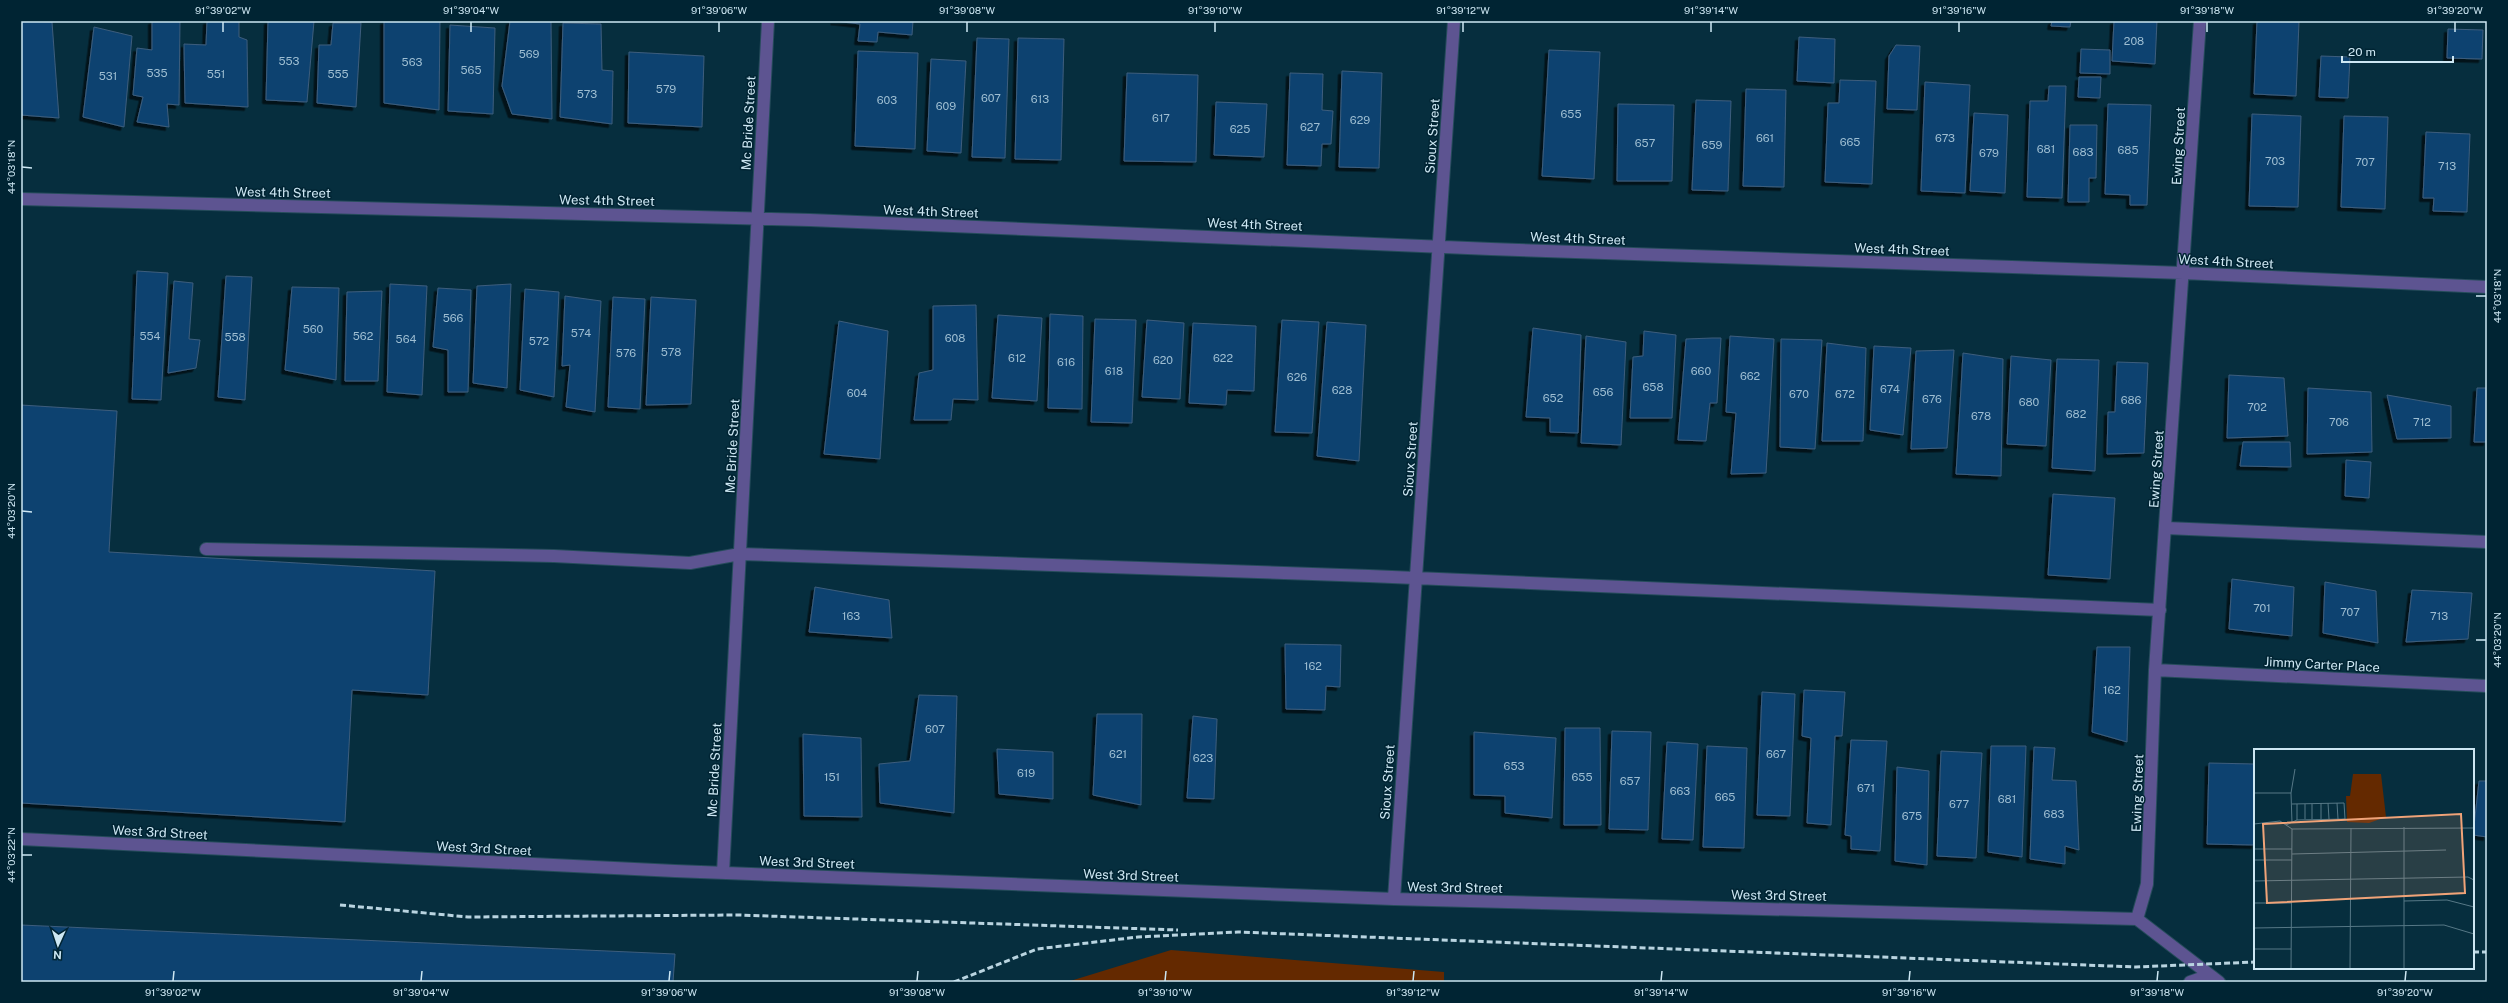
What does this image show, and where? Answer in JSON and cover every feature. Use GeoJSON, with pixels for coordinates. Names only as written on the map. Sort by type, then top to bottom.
{"type":"FeatureCollection","features":[{"type":"Feature","properties":{"kind":"street","name":"Mc Bride Street"},"geometry":{"type":"LineString","coordinates":[[723,873],[768,21]]}},
{"type":"Feature","properties":{"kind":"street","name":"Sioux Street"},"geometry":{"type":"LineString","coordinates":[[1394,900],[1454,21]]}},
{"type":"Feature","properties":{"kind":"street","name":"Ewing Street"},"geometry":{"type":"LineString","coordinates":[[2137,919],[2147,884],[2156,670],[2200,21]]}},
{"type":"Feature","properties":{"kind":"street","name":"West 4th Street"},"geometry":{"type":"LineString","coordinates":[[21,199],[818,220],[1439,246],[2183,273],[2487,287]]}},
{"type":"Feature","properties":{"kind":"street"},"geometry":{"type":"LineString","coordinates":[[2166,528],[2487,542]]}},
{"type":"Feature","properties":{"kind":"street"},"geometry":{"type":"LineString","coordinates":[[206,549],[554,556],[690,563],[740,554],[1361,575],[1416,579],[1479,580],[2160,610]]}},
{"type":"Feature","properties":{"kind":"street","name":"Jimmy Carter Place"},"geometry":{"type":"LineString","coordinates":[[2156,670],[2487,686]]}},
{"type":"Feature","properties":{"kind":"street","name":"West 3rd Street"},"geometry":{"type":"LineString","coordinates":[[21,839],[723,873],[1394,900],[2137,919]]}},
{"type":"Feature","properties":{"kind":"street"},"geometry":{"type":"LineString","coordinates":[[2137,919],[2214,978]]}},
{"type":"Feature","properties":{"kind":"street"},"geometry":{"type":"LineString","coordinates":[[2190,982],[2214,978]]}},
{"type":"Feature","properties":{"kind":"shaded area"},"geometry":{"type":"Polygon","coordinates":[[[1171,950],[1444,972],[1444,982],[1067,982],[1171,950]]]}},
{"type":"Feature","properties":{"kind":"building"},"geometry":{"type":"Polygon","coordinates":[[[21,21],[52,22],[59,118],[21,115],[21,21]]]}},
{"type":"Feature","properties":{"kind":"building"},"geometry":{"type":"Polygon","coordinates":[[[152,21],[180,21],[179,105],[167,104],[169,127],[137,122],[143,97],[133,95],[137,48],[152,50],[152,21]]]}},
{"type":"Feature","properties":{"kind":"building"},"geometry":{"type":"Polygon","coordinates":[[[207,21],[239,21],[239,37],[247,40],[248,107],[185,103],[184,44],[206,45],[207,21]]]}},
{"type":"Feature","properties":{"kind":"building"},"geometry":{"type":"Polygon","coordinates":[[[268,21],[314,21],[307,102],[266,100],[268,21]]]}},
{"type":"Feature","properties":{"kind":"building"},"geometry":{"type":"Polygon","coordinates":[[[384,21],[440,21],[439,110],[384,103],[384,21]]]}},
{"type":"Feature","properties":{"kind":"building"},"geometry":{"type":"Polygon","coordinates":[[[510,21],[551,21],[552,119],[512,114],[502,86],[510,21]]]}},
{"type":"Feature","properties":{"kind":"building"},"geometry":{"type":"Polygon","coordinates":[[[834,21],[913,21],[912,35],[878,32],[877,42],[858,41],[860,24],[834,21]]]}},
{"type":"Feature","properties":{"kind":"building"},"geometry":{"type":"Polygon","coordinates":[[[2052,21],[2071,21],[2070,27],[2051,26],[2052,21]]]}},
{"type":"Feature","properties":{"kind":"building"},"geometry":{"type":"Polygon","coordinates":[[[2114,21],[2157,21],[2155,64],[2112,61],[2114,21]]]}},
{"type":"Feature","properties":{"kind":"building"},"geometry":{"type":"Polygon","coordinates":[[[2257,21],[2299,22],[2296,96],[2254,94],[2257,21]]]}},
{"type":"Feature","properties":{"kind":"building"},"geometry":{"type":"Polygon","coordinates":[[[333,23],[361,23],[356,107],[317,103],[319,45],[331,45],[333,23]]]}},
{"type":"Feature","properties":{"kind":"building"},"geometry":{"type":"Polygon","coordinates":[[[563,23],[601,24],[602,70],[613,71],[612,124],[560,117],[563,23]]]}},
{"type":"Feature","properties":{"kind":"building"},"geometry":{"type":"Polygon","coordinates":[[[450,25],[495,28],[493,114],[448,111],[450,25]]]}},
{"type":"Feature","properties":{"kind":"building"},"geometry":{"type":"Polygon","coordinates":[[[94,27],[132,36],[124,127],[83,117],[94,27]]]}},
{"type":"Feature","properties":{"kind":"building"},"geometry":{"type":"Polygon","coordinates":[[[2448,29],[2483,30],[2482,59],[2447,58],[2448,29]]]}},
{"type":"Feature","properties":{"kind":"building"},"geometry":{"type":"Polygon","coordinates":[[[1799,37],[1835,39],[1834,83],[1797,81],[1799,37]]]}},
{"type":"Feature","properties":{"kind":"building"},"geometry":{"type":"Polygon","coordinates":[[[977,38],[1009,39],[1005,158],[972,157],[977,38]]]}},
{"type":"Feature","properties":{"kind":"building"},"geometry":{"type":"Polygon","coordinates":[[[1018,38],[1064,39],[1061,160],[1015,159],[1018,38]]]}},
{"type":"Feature","properties":{"kind":"building"},"geometry":{"type":"Polygon","coordinates":[[[1896,45],[1920,46],[1917,110],[1887,109],[1889,56],[1896,45]]]}},
{"type":"Feature","properties":{"kind":"building"},"geometry":{"type":"Polygon","coordinates":[[[2081,49],[2110,50],[2110,74],[2080,73],[2081,49]]]}},
{"type":"Feature","properties":{"kind":"building"},"geometry":{"type":"Polygon","coordinates":[[[1549,50],[1600,52],[1594,179],[1542,176],[1549,50]]]}},
{"type":"Feature","properties":{"kind":"building"},"geometry":{"type":"Polygon","coordinates":[[[858,51],[918,53],[915,149],[855,146],[858,51]]]}},
{"type":"Feature","properties":{"kind":"building"},"geometry":{"type":"Polygon","coordinates":[[[629,52],[704,56],[702,127],[628,123],[629,52]]]}},
{"type":"Feature","properties":{"kind":"building"},"geometry":{"type":"Polygon","coordinates":[[[2321,56],[2350,57],[2348,98],[2319,97],[2321,56]]]}},
{"type":"Feature","properties":{"kind":"building"},"geometry":{"type":"Polygon","coordinates":[[[931,59],[966,61],[961,153],[927,151],[931,59]]]}},
{"type":"Feature","properties":{"kind":"building"},"geometry":{"type":"Polygon","coordinates":[[[1342,71],[1382,73],[1379,168],[1339,167],[1342,71]]]}},
{"type":"Feature","properties":{"kind":"building"},"geometry":{"type":"Polygon","coordinates":[[[1127,73],[1198,75],[1196,162],[1124,161],[1127,73]]]}},
{"type":"Feature","properties":{"kind":"building"},"geometry":{"type":"Polygon","coordinates":[[[1290,73],[1323,74],[1322,110],[1333,111],[1331,144],[1322,144],[1321,166],[1287,165],[1290,73]]]}},
{"type":"Feature","properties":{"kind":"building"},"geometry":{"type":"Polygon","coordinates":[[[2079,77],[2101,77],[2100,98],[2078,97],[2079,77]]]}},
{"type":"Feature","properties":{"kind":"building"},"geometry":{"type":"Polygon","coordinates":[[[1840,80],[1876,81],[1872,184],[1825,182],[1828,103],[1839,103],[1840,80]]]}},
{"type":"Feature","properties":{"kind":"building"},"geometry":{"type":"Polygon","coordinates":[[[1925,82],[1970,85],[1965,193],[1921,191],[1925,82]]]}},
{"type":"Feature","properties":{"kind":"building"},"geometry":{"type":"Polygon","coordinates":[[[2049,86],[2066,86],[2062,198],[2027,197],[2030,101],[2048,101],[2049,86]]]}},
{"type":"Feature","properties":{"kind":"building"},"geometry":{"type":"Polygon","coordinates":[[[1746,89],[1786,90],[1784,187],[1743,186],[1746,89]]]}},
{"type":"Feature","properties":{"kind":"building"},"geometry":{"type":"Polygon","coordinates":[[[1696,100],[1731,101],[1728,191],[1692,190],[1696,100]]]}},
{"type":"Feature","properties":{"kind":"building"},"geometry":{"type":"Polygon","coordinates":[[[1216,102],[1267,104],[1264,157],[1214,155],[1216,102]]]}},
{"type":"Feature","properties":{"kind":"building"},"geometry":{"type":"Polygon","coordinates":[[[1618,104],[1674,105],[1672,181],[1617,181],[1618,104]]]}},
{"type":"Feature","properties":{"kind":"building"},"geometry":{"type":"Polygon","coordinates":[[[2108,104],[2151,105],[2147,205],[2130,205],[2130,195],[2105,194],[2108,104]]]}},
{"type":"Feature","properties":{"kind":"building"},"geometry":{"type":"Polygon","coordinates":[[[1974,113],[2008,115],[2005,193],[1970,191],[1974,113]]]}},
{"type":"Feature","properties":{"kind":"building"},"geometry":{"type":"Polygon","coordinates":[[[2252,114],[2301,116],[2298,207],[2249,206],[2252,114]]]}},
{"type":"Feature","properties":{"kind":"building"},"geometry":{"type":"Polygon","coordinates":[[[2344,116],[2388,117],[2385,209],[2341,207],[2344,116]]]}},
{"type":"Feature","properties":{"kind":"building"},"geometry":{"type":"Polygon","coordinates":[[[2070,125],[2097,125],[2096,178],[2089,178],[2089,202],[2068,202],[2070,125]]]}},
{"type":"Feature","properties":{"kind":"building"},"geometry":{"type":"Polygon","coordinates":[[[2426,132],[2470,134],[2467,212],[2433,211],[2434,198],[2423,198],[2426,132]]]}},
{"type":"Feature","properties":{"kind":"building"},"geometry":{"type":"Polygon","coordinates":[[[137,271],[168,273],[161,400],[132,399],[137,271]]]}},
{"type":"Feature","properties":{"kind":"building"},"geometry":{"type":"Polygon","coordinates":[[[226,276],[252,277],[245,400],[218,397],[226,276]]]}},
{"type":"Feature","properties":{"kind":"building"},"geometry":{"type":"Polygon","coordinates":[[[174,281],[193,283],[189,339],[200,340],[196,368],[168,373],[174,281]]]}},
{"type":"Feature","properties":{"kind":"building"},"geometry":{"type":"Polygon","coordinates":[[[390,284],[427,286],[422,395],[387,392],[390,284]]]}},
{"type":"Feature","properties":{"kind":"building"},"geometry":{"type":"Polygon","coordinates":[[[511,284],[507,388],[473,383],[477,286],[511,284]]]}},
{"type":"Feature","properties":{"kind":"building"},"geometry":{"type":"Polygon","coordinates":[[[292,287],[339,288],[336,380],[285,370],[292,287]]]}},
{"type":"Feature","properties":{"kind":"building"},"geometry":{"type":"Polygon","coordinates":[[[438,288],[471,290],[468,392],[448,392],[448,350],[433,347],[438,288]]]}},
{"type":"Feature","properties":{"kind":"building"},"geometry":{"type":"Polygon","coordinates":[[[525,289],[559,292],[554,397],[520,390],[525,289]]]}},
{"type":"Feature","properties":{"kind":"building"},"geometry":{"type":"Polygon","coordinates":[[[382,291],[378,381],[345,381],[347,292],[382,291]]]}},
{"type":"Feature","properties":{"kind":"building"},"geometry":{"type":"Polygon","coordinates":[[[565,296],[601,301],[595,412],[566,407],[570,365],[562,366],[565,296]]]}},
{"type":"Feature","properties":{"kind":"building"},"geometry":{"type":"Polygon","coordinates":[[[613,297],[645,299],[640,409],[608,407],[613,297]]]}},
{"type":"Feature","properties":{"kind":"building"},"geometry":{"type":"Polygon","coordinates":[[[651,297],[696,300],[691,404],[646,405],[651,297]]]}},
{"type":"Feature","properties":{"kind":"building"},"geometry":{"type":"Polygon","coordinates":[[[976,305],[978,400],[953,399],[951,420],[914,420],[919,373],[933,370],[933,306],[976,305]]]}},
{"type":"Feature","properties":{"kind":"building"},"geometry":{"type":"Polygon","coordinates":[[[1050,314],[1083,316],[1082,409],[1048,408],[1050,314]]]}},
{"type":"Feature","properties":{"kind":"building"},"geometry":{"type":"Polygon","coordinates":[[[998,315],[1042,318],[1037,401],[992,398],[998,315]]]}},
{"type":"Feature","properties":{"kind":"building"},"geometry":{"type":"Polygon","coordinates":[[[1095,319],[1136,320],[1132,423],[1091,422],[1095,319]]]}},
{"type":"Feature","properties":{"kind":"building"},"geometry":{"type":"Polygon","coordinates":[[[1147,320],[1184,323],[1180,399],[1142,397],[1147,320]]]}},
{"type":"Feature","properties":{"kind":"building"},"geometry":{"type":"Polygon","coordinates":[[[1282,320],[1319,322],[1312,433],[1275,432],[1282,320]]]}},
{"type":"Feature","properties":{"kind":"building"},"geometry":{"type":"Polygon","coordinates":[[[839,321],[888,331],[880,459],[824,454],[839,321]]]}},
{"type":"Feature","properties":{"kind":"building"},"geometry":{"type":"Polygon","coordinates":[[[1327,322],[1366,325],[1359,461],[1317,456],[1327,322]]]}},
{"type":"Feature","properties":{"kind":"building"},"geometry":{"type":"Polygon","coordinates":[[[1193,323],[1256,326],[1254,391],[1227,390],[1226,405],[1189,403],[1193,323]]]}},
{"type":"Feature","properties":{"kind":"building"},"geometry":{"type":"Polygon","coordinates":[[[1533,328],[1581,335],[1578,433],[1550,432],[1550,418],[1526,417],[1533,328]]]}},
{"type":"Feature","properties":{"kind":"building"},"geometry":{"type":"Polygon","coordinates":[[[1644,331],[1676,335],[1672,418],[1630,418],[1633,357],[1643,356],[1644,331]]]}},
{"type":"Feature","properties":{"kind":"building"},"geometry":{"type":"Polygon","coordinates":[[[1586,336],[1626,342],[1621,445],[1581,443],[1586,336]]]}},
{"type":"Feature","properties":{"kind":"building"},"geometry":{"type":"Polygon","coordinates":[[[1730,336],[1774,339],[1766,473],[1731,474],[1736,413],[1726,412],[1730,336]]]}},
{"type":"Feature","properties":{"kind":"building"},"geometry":{"type":"Polygon","coordinates":[[[1721,338],[1717,403],[1710,403],[1706,441],[1678,440],[1686,339],[1721,338]]]}},
{"type":"Feature","properties":{"kind":"building"},"geometry":{"type":"Polygon","coordinates":[[[1781,339],[1822,340],[1815,449],[1780,447],[1781,339]]]}},
{"type":"Feature","properties":{"kind":"building"},"geometry":{"type":"Polygon","coordinates":[[[1827,343],[1866,348],[1863,441],[1822,441],[1827,343]]]}},
{"type":"Feature","properties":{"kind":"building"},"geometry":{"type":"Polygon","coordinates":[[[1874,346],[1911,348],[1903,435],[1870,430],[1874,346]]]}},
{"type":"Feature","properties":{"kind":"building"},"geometry":{"type":"Polygon","coordinates":[[[1954,350],[1947,448],[1911,449],[1916,351],[1954,350]]]}},
{"type":"Feature","properties":{"kind":"building"},"geometry":{"type":"Polygon","coordinates":[[[1963,353],[2003,359],[2001,476],[1956,474],[1963,353]]]}},
{"type":"Feature","properties":{"kind":"building"},"geometry":{"type":"Polygon","coordinates":[[[2011,356],[2051,360],[2046,446],[2007,444],[2011,356]]]}},
{"type":"Feature","properties":{"kind":"building"},"geometry":{"type":"Polygon","coordinates":[[[2057,359],[2099,360],[2095,471],[2052,468],[2057,359]]]}},
{"type":"Feature","properties":{"kind":"building"},"geometry":{"type":"Polygon","coordinates":[[[2117,362],[2148,363],[2144,453],[2107,454],[2108,412],[2115,412],[2117,362]]]}},
{"type":"Feature","properties":{"kind":"building"},"geometry":{"type":"Polygon","coordinates":[[[2229,375],[2284,378],[2288,436],[2227,438],[2229,375]]]}},
{"type":"Feature","properties":{"kind":"building"},"geometry":{"type":"Polygon","coordinates":[[[2308,388],[2371,392],[2372,452],[2307,454],[2308,388]]]}},
{"type":"Feature","properties":{"kind":"building"},"geometry":{"type":"Polygon","coordinates":[[[2477,388],[2487,388],[2487,442],[2474,442],[2477,388]]]}},
{"type":"Feature","properties":{"kind":"building"},"geometry":{"type":"Polygon","coordinates":[[[2387,395],[2451,406],[2451,438],[2397,439],[2387,395]]]}},
{"type":"Feature","properties":{"kind":"building"},"geometry":{"type":"Polygon","coordinates":[[[21,405],[117,411],[109,552],[435,571],[428,695],[352,690],[345,822],[21,803],[21,405]]]}},
{"type":"Feature","properties":{"kind":"building"},"geometry":{"type":"Polygon","coordinates":[[[2243,442],[2290,442],[2291,467],[2240,466],[2243,442]]]}},
{"type":"Feature","properties":{"kind":"building"},"geometry":{"type":"Polygon","coordinates":[[[2346,460],[2371,462],[2369,498],[2345,496],[2346,460]]]}},
{"type":"Feature","properties":{"kind":"building"},"geometry":{"type":"Polygon","coordinates":[[[2053,494],[2115,498],[2110,579],[2048,575],[2053,494]]]}},
{"type":"Feature","properties":{"kind":"building"},"geometry":{"type":"Polygon","coordinates":[[[2232,579],[2294,587],[2292,636],[2229,629],[2232,579]]]}},
{"type":"Feature","properties":{"kind":"building"},"geometry":{"type":"Polygon","coordinates":[[[2325,582],[2376,591],[2378,643],[2323,633],[2325,582]]]}},
{"type":"Feature","properties":{"kind":"building"},"geometry":{"type":"Polygon","coordinates":[[[815,587],[889,600],[892,638],[809,632],[815,587]]]}},
{"type":"Feature","properties":{"kind":"building"},"geometry":{"type":"Polygon","coordinates":[[[2412,590],[2472,593],[2468,639],[2406,642],[2412,590]]]}},
{"type":"Feature","properties":{"kind":"building"},"geometry":{"type":"Polygon","coordinates":[[[1285,644],[1341,645],[1340,687],[1326,686],[1325,710],[1286,709],[1285,644]]]}},
{"type":"Feature","properties":{"kind":"building"},"geometry":{"type":"Polygon","coordinates":[[[2097,647],[2130,647],[2127,742],[2092,732],[2097,647]]]}},
{"type":"Feature","properties":{"kind":"building"},"geometry":{"type":"Polygon","coordinates":[[[1804,690],[1845,692],[1842,736],[1835,736],[1831,825],[1807,823],[1811,738],[1802,736],[1804,690]]]}},
{"type":"Feature","properties":{"kind":"building"},"geometry":{"type":"Polygon","coordinates":[[[1762,692],[1795,694],[1790,816],[1757,815],[1762,692]]]}},
{"type":"Feature","properties":{"kind":"building"},"geometry":{"type":"Polygon","coordinates":[[[919,695],[957,696],[954,813],[880,803],[879,764],[910,761],[919,695]]]}},
{"type":"Feature","properties":{"kind":"building"},"geometry":{"type":"Polygon","coordinates":[[[1097,714],[1142,714],[1141,805],[1093,795],[1097,714]]]}},
{"type":"Feature","properties":{"kind":"building"},"geometry":{"type":"Polygon","coordinates":[[[1193,716],[1217,719],[1214,799],[1187,798],[1193,716]]]}},
{"type":"Feature","properties":{"kind":"building"},"geometry":{"type":"Polygon","coordinates":[[[1565,728],[1600,728],[1601,825],[1564,825],[1565,728]]]}},
{"type":"Feature","properties":{"kind":"building"},"geometry":{"type":"Polygon","coordinates":[[[1612,731],[1651,732],[1648,830],[1609,829],[1612,731]]]}},
{"type":"Feature","properties":{"kind":"building"},"geometry":{"type":"Polygon","coordinates":[[[1474,732],[1556,738],[1552,818],[1505,813],[1505,796],[1474,795],[1474,732]]]}},
{"type":"Feature","properties":{"kind":"building"},"geometry":{"type":"Polygon","coordinates":[[[803,734],[861,738],[862,817],[804,816],[803,734]]]}},
{"type":"Feature","properties":{"kind":"building"},"geometry":{"type":"Polygon","coordinates":[[[1851,740],[1887,741],[1880,851],[1851,849],[1851,836],[1845,835],[1851,740]]]}},
{"type":"Feature","properties":{"kind":"building"},"geometry":{"type":"Polygon","coordinates":[[[1667,742],[1698,744],[1693,840],[1662,839],[1667,742]]]}},
{"type":"Feature","properties":{"kind":"building"},"geometry":{"type":"Polygon","coordinates":[[[1707,746],[1747,748],[1744,848],[1703,847],[1707,746]]]}},
{"type":"Feature","properties":{"kind":"building"},"geometry":{"type":"Polygon","coordinates":[[[1991,746],[2026,746],[2022,857],[1988,852],[1991,746]]]}},
{"type":"Feature","properties":{"kind":"building"},"geometry":{"type":"Polygon","coordinates":[[[2034,747],[2055,748],[2052,780],[2076,781],[2079,850],[2065,846],[2065,864],[2030,859],[2034,747]]]}},
{"type":"Feature","properties":{"kind":"building"},"geometry":{"type":"Polygon","coordinates":[[[997,749],[1053,752],[1053,799],[999,794],[997,749]]]}},
{"type":"Feature","properties":{"kind":"building"},"geometry":{"type":"Polygon","coordinates":[[[1941,751],[1982,753],[1976,858],[1937,856],[1941,751]]]}},
{"type":"Feature","properties":{"kind":"building"},"geometry":{"type":"Polygon","coordinates":[[[2209,763],[2254,764],[2254,845],[2207,844],[2209,763]]]}},
{"type":"Feature","properties":{"kind":"building"},"geometry":{"type":"Polygon","coordinates":[[[1897,767],[1929,771],[1927,865],[1895,861],[1897,767]]]}},
{"type":"Feature","properties":{"kind":"building"},"geometry":{"type":"Polygon","coordinates":[[[2479,781],[2487,781],[2487,837],[2474,835],[2479,781]]]}},
{"type":"Feature","properties":{"kind":"building"},"geometry":{"type":"Polygon","coordinates":[[[21,925],[675,954],[673,982],[21,982],[21,925]]]}},
{"type":"Feature","properties":{"kind":"railway"},"geometry":{"type":"LineString","coordinates":[[340,905],[468,917],[738,915],[1178,930]]}},
{"type":"Feature","properties":{"kind":"railway"},"geometry":{"type":"LineString","coordinates":[[954,982],[1037,949],[1138,937],[1238,932],[2136,967],[2254,962]]}},
{"type":"Feature","properties":{"kind":"railway"},"geometry":{"type":"LineString","coordinates":[[2474,952],[2487,952]]}}]}
